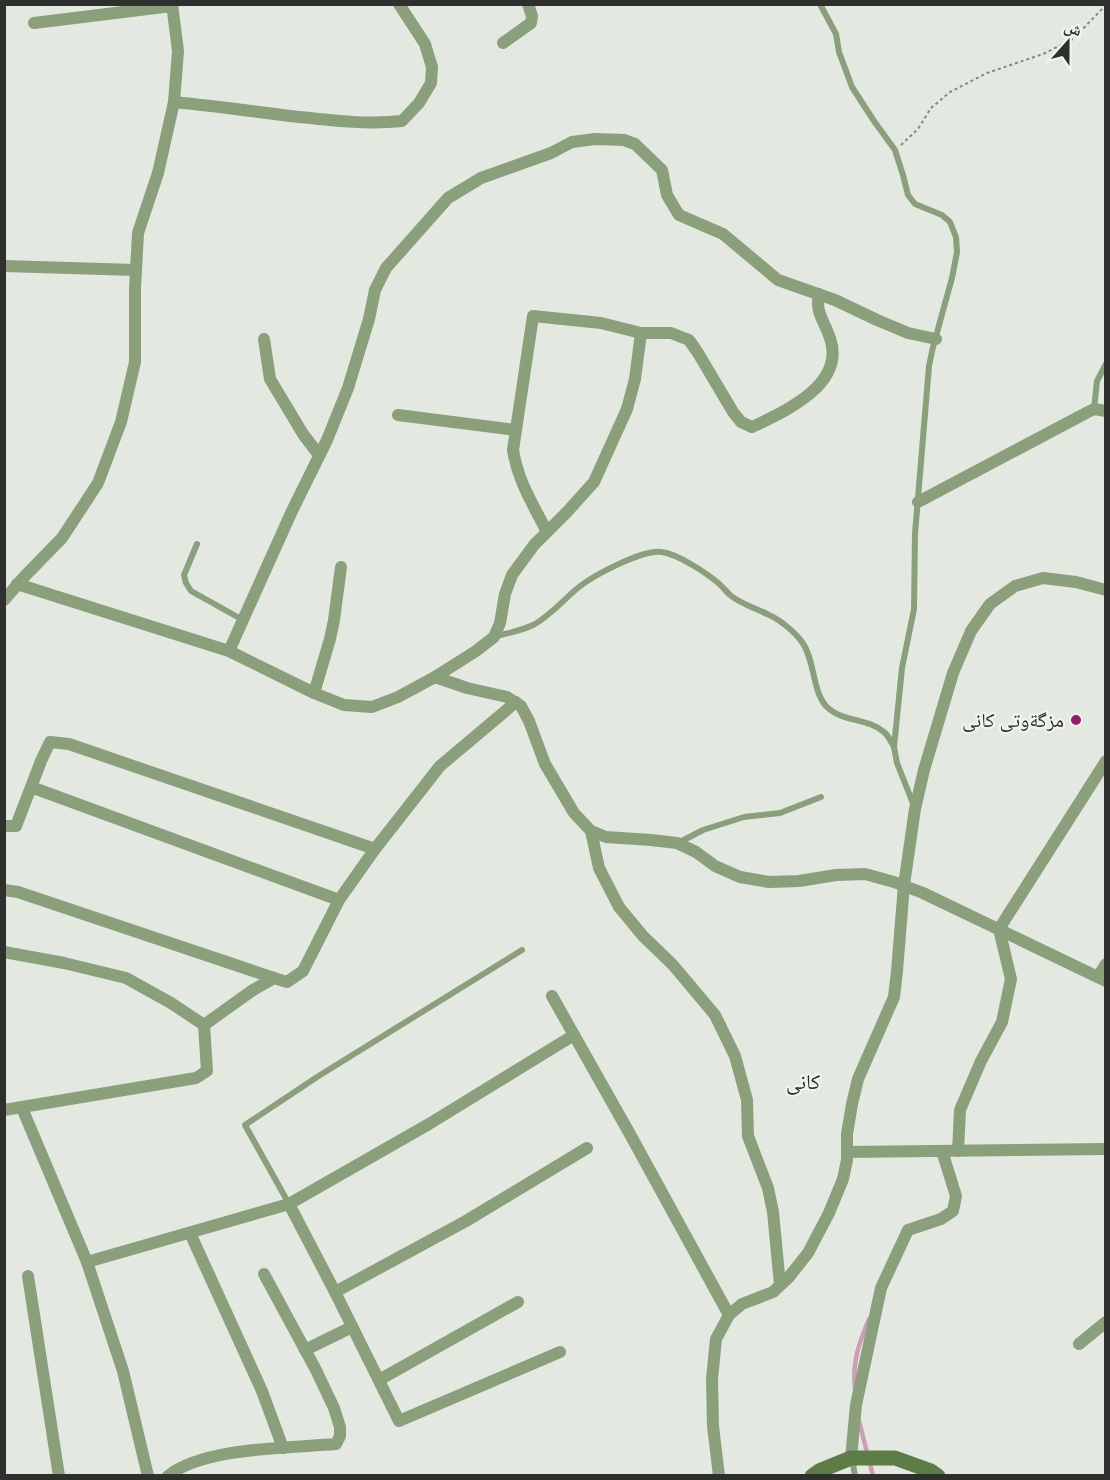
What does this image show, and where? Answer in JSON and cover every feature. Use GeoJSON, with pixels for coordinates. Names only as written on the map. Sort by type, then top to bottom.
{"type":"FeatureCollection","features":[{"type":"Feature","properties":{"kind":"street"},"geometry":{"type":"LineString","coordinates":[[174,102],[334,121],[380,123],[402,121],[419,103],[431,83],[432,67],[425,44],[399,4]]}},
{"type":"Feature","properties":{"kind":"street"},"geometry":{"type":"LineString","coordinates":[[503,43],[531,23],[532,16],[528,4]]}},
{"type":"Feature","properties":{"kind":"street"},"geometry":{"type":"LineString","coordinates":[[4,600],[62,538],[98,483],[121,422],[135,362],[138,233],[158,173],[174,102],[178,51],[172,5],[34,23]]}},
{"type":"Feature","properties":{"kind":"street"},"geometry":{"type":"LineString","coordinates":[[229,651],[348,388],[369,319],[375,290],[386,268],[448,198],[481,178],[551,153],[572,142],[595,139],[624,140],[635,144],[662,170],[667,195],[679,215],[723,234],[778,280],[835,300],[908,333],[936,339]]}},
{"type":"Feature","properties":{"kind":"street"},"geometry":{"type":"LineString","coordinates":[[4,266],[136,270]]}},
{"type":"Feature","properties":{"kind":"street"},"geometry":{"type":"LineString","coordinates":[[547,532],[522,486],[513,450],[533,316],[601,323],[641,333],[671,333],[689,340],[733,412],[741,423],[752,427],[777,416],[817,389],[830,370],[834,357],[831,339],[816,305],[819,294]]}},
{"type":"Feature","properties":{"kind":"street"},"geometry":{"type":"LineString","coordinates":[[17,584],[229,651],[314,693],[344,705],[372,706],[398,697],[435,678],[494,637],[500,623],[504,594],[512,575],[534,545],[594,482],[627,410],[635,379],[641,333]]}},
{"type":"Feature","properties":{"kind":"street"},"geometry":{"type":"LineString","coordinates":[[264,339],[270,379],[303,434],[319,455]]}},
{"type":"Feature","properties":{"kind":"street"},"geometry":{"type":"LineString","coordinates":[[918,502],[1100,410]]}},
{"type":"Feature","properties":{"kind":"street"},"geometry":{"type":"LineString","coordinates":[[398,415],[516,430]]}},
{"type":"Feature","properties":{"kind":"street"},"geometry":{"type":"LineString","coordinates":[[314,693],[330,639],[341,567]]}},
{"type":"Feature","properties":{"kind":"street"},"geometry":{"type":"LineString","coordinates":[[719,1476],[713,1426],[712,1379],[717,1339],[729,1315],[742,1304],[773,1292],[789,1277],[808,1253],[829,1213],[843,1179],[847,1160],[847,1134],[858,1079],[894,998],[904,885],[915,809],[924,770],[953,673],[971,631],[990,604],[1015,586],[1042,578],[1076,582],[1106,590]]}},
{"type":"Feature","properties":{"kind":"street"},"geometry":{"type":"LineString","coordinates":[[435,678],[507,697],[521,706],[529,720],[545,764],[574,813],[591,831],[606,837],[677,843],[696,852],[715,866],[740,877],[769,882],[865,874],[923,893],[1102,979],[1106,964]]}},
{"type":"Feature","properties":{"kind":"street"},"geometry":{"type":"LineString","coordinates":[[4,890],[18,892],[287,982],[303,971],[339,900],[375,849],[440,766],[516,702]]}},
{"type":"Feature","properties":{"kind":"street"},"geometry":{"type":"LineString","coordinates":[[4,826],[16,826],[50,742],[69,744],[375,849]]}},
{"type":"Feature","properties":{"kind":"street"},"geometry":{"type":"LineString","coordinates":[[958,1151],[960,1110],[981,1061],[1002,1022],[1011,980],[999,929],[1106,761]]}},
{"type":"Feature","properties":{"kind":"street"},"geometry":{"type":"LineString","coordinates":[[31,787],[339,900]]}},
{"type":"Feature","properties":{"kind":"street"},"geometry":{"type":"LineString","coordinates":[[591,831],[599,868],[619,907],[643,936],[673,965],[715,1015],[735,1056],[747,1100],[748,1136],[768,1188],[774,1212],[780,1285]]}},
{"type":"Feature","properties":{"kind":"street"},"geometry":{"type":"LineString","coordinates":[[4,952],[126,978],[171,1003],[204,1025]]}},
{"type":"Feature","properties":{"kind":"street"},"geometry":{"type":"LineString","coordinates":[[204,1025],[274,978]]}},
{"type":"Feature","properties":{"kind":"street"},"geometry":{"type":"LineString","coordinates":[[552,996],[729,1315]]}},
{"type":"Feature","properties":{"kind":"street"},"geometry":{"type":"LineString","coordinates":[[4,1110],[196,1078],[207,1071],[204,1025]]}},
{"type":"Feature","properties":{"kind":"street"},"geometry":{"type":"LineString","coordinates":[[87,1262],[288,1204],[429,1124],[574,1035]]}},
{"type":"Feature","properties":{"kind":"street"},"geometry":{"type":"LineString","coordinates":[[22,1108],[87,1262],[123,1371],[148,1476]]}},
{"type":"Feature","properties":{"kind":"street"},"geometry":{"type":"LineString","coordinates":[[335,1292],[466,1221],[587,1148]]}},
{"type":"Feature","properties":{"kind":"street"},"geometry":{"type":"LineString","coordinates":[[847,1152],[1106,1149]]}},
{"type":"Feature","properties":{"kind":"street"},"geometry":{"type":"LineString","coordinates":[[851,1458],[856,1406],[881,1288],[908,1230],[941,1219],[953,1211],[956,1197],[942,1151]]}},
{"type":"Feature","properties":{"kind":"street"},"geometry":{"type":"LineString","coordinates":[[288,1204],[399,1421],[560,1352]]}},
{"type":"Feature","properties":{"kind":"street"},"geometry":{"type":"LineString","coordinates":[[190,1233],[262,1391],[283,1448]]}},
{"type":"Feature","properties":{"kind":"street"},"geometry":{"type":"LineString","coordinates":[[168,1476],[204,1458],[243,1452],[336,1444],[340,1436],[340,1426],[334,1408],[264,1274]]}},
{"type":"Feature","properties":{"kind":"street"},"geometry":{"type":"LineString","coordinates":[[28,1276],[60,1476]]}},
{"type":"Feature","properties":{"kind":"street"},"geometry":{"type":"LineString","coordinates":[[379,1380],[518,1302]]}},
{"type":"Feature","properties":{"kind":"street"},"geometry":{"type":"LineString","coordinates":[[1079,1344],[1106,1322]]}},
{"type":"Feature","properties":{"kind":"street"},"geometry":{"type":"LineString","coordinates":[[305,1350],[352,1327]]}},
{"type":"Feature","properties":{"kind":"street"},"geometry":{"type":"LineString","coordinates":[[812,1476],[851,1458],[895,1458],[938,1476]]}},
{"type":"Feature","properties":{"kind":"lane"},"geometry":{"type":"LineString","coordinates":[[820,4],[836,34],[839,51],[852,87],[895,150],[908,195],[915,204],[942,215],[950,222],[956,237],[957,252],[952,278],[929,366],[915,534],[914,609],[902,669],[894,747],[897,763],[915,809]]}},
{"type":"Feature","properties":{"kind":"lane"},"geometry":{"type":"LineString","coordinates":[[1100,410],[1097,381],[1106,364]]}},
{"type":"Feature","properties":{"kind":"lane"},"geometry":{"type":"LineString","coordinates":[[197,544],[184,575],[186,584],[191,591],[243,620]]}},
{"type":"Feature","properties":{"kind":"lane"},"geometry":{"type":"LineString","coordinates":[[494,637],[533,624],[581,585],[609,569],[647,552],[662,552],[699,569],[731,596],[783,623],[802,643],[826,706],[836,713],[879,728],[886,733],[894,747]]}},
{"type":"Feature","properties":{"kind":"lane"},"geometry":{"type":"LineString","coordinates":[[677,843],[703,830],[744,817],[780,813],[821,797]]}},
{"type":"Feature","properties":{"kind":"lane"},"geometry":{"type":"LineString","coordinates":[[288,1204],[245,1125],[317,1077],[522,950]]}},
{"type":"Feature","properties":{"kind":"lane"},"geometry":{"type":"LineString","coordinates":[[851,1458],[855,1476]]}},
{"type":"Feature","properties":{"kind":"path"},"geometry":{"type":"LineString","coordinates":[[895,150],[918,129],[931,108],[950,92],[987,73],[1043,54],[1073,39],[1106,4]]}},
{"type":"Feature","properties":{"kind":"waterway"},"geometry":{"type":"LineString","coordinates":[[855,1389],[857,1353],[869,1319]]}},
{"type":"Feature","properties":{"kind":"waterway"},"geometry":{"type":"LineString","coordinates":[[859,1421],[873,1476]]}},
{"type":"Feature","properties":{"kind":"place","name":"مزگةوتی کانی"},"geometry":{"type":"Point","coordinates":[1076,720]}},
{"type":"Feature","properties":{"kind":"district","name":"کانی"},"geometry":{"type":"Point","coordinates":[803,1082]}}]}
